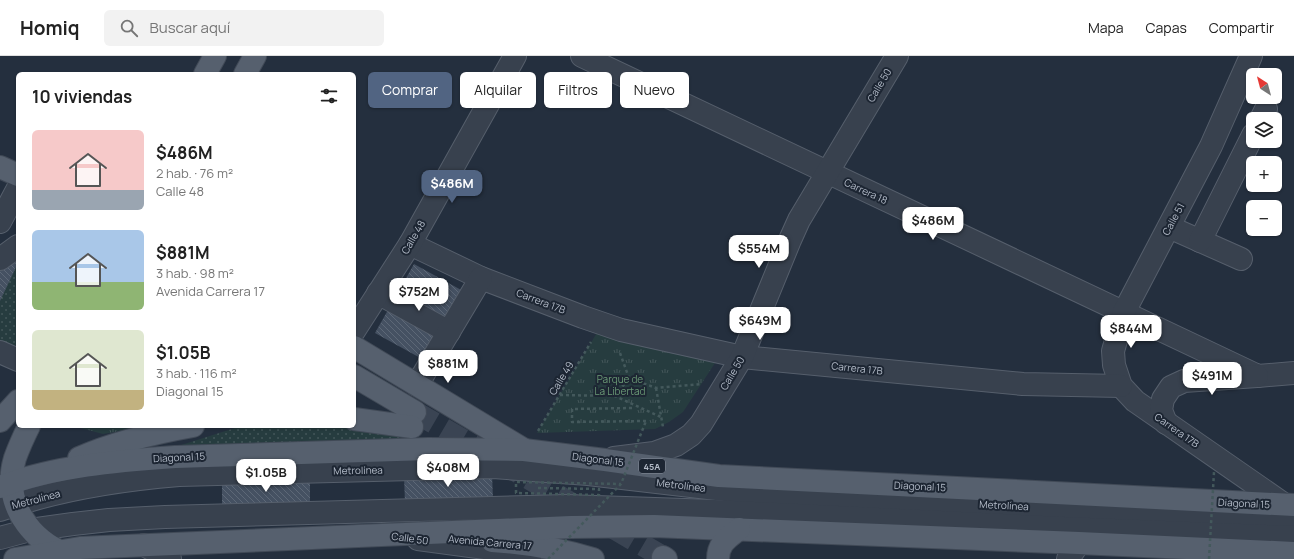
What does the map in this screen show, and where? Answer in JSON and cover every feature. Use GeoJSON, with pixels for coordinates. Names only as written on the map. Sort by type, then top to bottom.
{"type":"FeatureCollection","features":[{"type":"Feature","properties":{"kind":"main road"},"geometry":{"type":"LineString","coordinates":[[207,72],[215,56]]}},
{"type":"Feature","properties":{"kind":"main road"},"geometry":{"type":"LineString","coordinates":[[246,72],[255,56]]}},
{"type":"Feature","properties":{"kind":"main road"},"geometry":{"type":"LineString","coordinates":[[0,168],[16,174]]}},
{"type":"Feature","properties":{"kind":"main road"},"geometry":{"type":"LineString","coordinates":[[356,348],[417,385],[531,442]]}},
{"type":"Feature","properties":{"kind":"main road"},"geometry":{"type":"LineString","coordinates":[[356,377],[414,420],[356,419]]}},
{"type":"Feature","properties":{"kind":"main road"},"geometry":{"type":"LineString","coordinates":[[0,421],[16,403]]}},
{"type":"Feature","properties":{"kind":"main road"},"geometry":{"type":"LineString","coordinates":[[28,428],[15,458],[6,485],[8,507],[48,546],[59,551]]}},
{"type":"Feature","properties":{"kind":"main road"},"geometry":{"type":"LineString","coordinates":[[34,477],[84,456],[123,442],[183,428]]}},
{"type":"Feature","properties":{"kind":"main road","name":"Diagonal 15"},"geometry":{"type":"LineString","coordinates":[[6,485],[34,477],[97,464],[175,456],[428,449],[531,442],[604,460],[719,476],[1291,509]]}},
{"type":"Feature","properties":{"kind":"main road"},"geometry":{"type":"LineString","coordinates":[[15,559],[80,548],[571,527],[654,526],[739,529],[1074,551],[1294,553]]}},
{"type":"Feature","properties":{"kind":"main road"},"geometry":{"type":"LineString","coordinates":[[718,559],[719,547],[739,529]]}},
{"type":"Feature","properties":{"kind":"main road","name":"Avenida Carrera 17"},"geometry":{"type":"LineString","coordinates":[[385,535],[511,542],[549,548],[593,559]]}},
{"type":"Feature","properties":{"kind":"street","name":"Calle 48"},"geometry":{"type":"LineString","coordinates":[[356,328],[410,244],[514,56]]}},
{"type":"Feature","properties":{"kind":"street","name":"Carrera 18"},"geometry":{"type":"LineString","coordinates":[[582,56],[1258,376]]}},
{"type":"Feature","properties":{"kind":"street","name":"Calle 50"},"geometry":{"type":"LineString","coordinates":[[604,460],[654,453],[676,445],[691,435],[700,424],[742,356],[799,220],[897,56]]}},
{"type":"Feature","properties":{"kind":"street","name":"Calle 51"},"geometry":{"type":"LineString","coordinates":[[1121,386],[1114,365],[1113,351],[1124,312],[1211,146],[1251,56]]}},
{"type":"Feature","properties":{"kind":"street"},"geometry":{"type":"LineString","coordinates":[[1200,241],[1246,148]]}},
{"type":"Feature","properties":{"kind":"street"},"geometry":{"type":"LineString","coordinates":[[0,222],[16,192]]}},
{"type":"Feature","properties":{"kind":"street"},"geometry":{"type":"LineString","coordinates":[[1169,227],[1241,259]]}},
{"type":"Feature","properties":{"kind":"street","name":"Carrera 17B"},"geometry":{"type":"LineString","coordinates":[[410,244],[481,278],[606,325],[621,330],[742,356],[1024,384],[1121,386],[1135,401],[1291,509]]}},
{"type":"Feature","properties":{"kind":"street"},"geometry":{"type":"LineString","coordinates":[[0,259],[6,253],[16,247]]}},
{"type":"Feature","properties":{"kind":"street"},"geometry":{"type":"LineString","coordinates":[[417,385],[481,278]]}},
{"type":"Feature","properties":{"kind":"street"},"geometry":{"type":"LineString","coordinates":[[378,293],[449,332]]}},
{"type":"Feature","properties":{"kind":"street"},"geometry":{"type":"LineString","coordinates":[[0,352],[16,359]]}},
{"type":"Feature","properties":{"kind":"street","name":"Carrera 18"},"geometry":{"type":"LineString","coordinates":[[1166,423],[1161,410],[1163,399],[1171,387],[1184,381],[1293,372]]}},
{"type":"Feature","properties":{"kind":"street","name":"Metrolínea"},"geometry":{"type":"LineString","coordinates":[[8,507],[92,485],[136,478],[179,475],[493,467],[588,474],[734,491],[1098,509],[1291,509]]}},
{"type":"Feature","properties":{"kind":"street","name":"Metrolínea"},"geometry":{"type":"LineString","coordinates":[[0,538],[30,530],[109,520],[165,517],[566,506],[714,511],[1064,528],[1294,537]]}},
{"type":"Feature","properties":{"kind":"street","name":"Calle 50"},"geometry":{"type":"LineString","coordinates":[[385,535],[499,550],[530,559]]}},
{"type":"Feature","properties":{"kind":"street"},"geometry":{"type":"LineString","coordinates":[[144,545],[170,559]]}},
{"type":"Feature","properties":{"kind":"path"},"geometry":{"type":"LineString","coordinates":[[606,325],[629,378],[656,388],[727,381]]}},
{"type":"Feature","properties":{"kind":"path","name":"Calle 49"},"geometry":{"type":"LineString","coordinates":[[531,442],[606,325]]}},
{"type":"Feature","properties":{"kind":"path"},"geometry":{"type":"LineString","coordinates":[[615,396],[629,378]]}},
{"type":"Feature","properties":{"kind":"path"},"geometry":{"type":"LineString","coordinates":[[656,388],[663,431]]}},
{"type":"Feature","properties":{"kind":"path"},"geometry":{"type":"LineString","coordinates":[[560,395],[615,396],[661,417]]}},
{"type":"Feature","properties":{"kind":"path"},"geometry":{"type":"LineString","coordinates":[[548,559],[621,484],[646,421],[572,422],[572,409],[632,408]]}},
{"type":"Feature","properties":{"kind":"path"},"geometry":{"type":"LineString","coordinates":[[1209,559],[1214,472]]}},
{"type":"Feature","properties":{"kind":"path"},"geometry":{"type":"LineString","coordinates":[[538,488],[599,489],[599,495],[516,493],[516,482],[621,484]]}},
{"type":"Feature","properties":{"kind":"green space"},"geometry":{"type":"Polygon","coordinates":[[[16,266],[16,344],[13,350],[0,346],[0,297],[16,266]]]}},
{"type":"Feature","properties":{"kind":"green space","name":"Parque de La Libertad"},"geometry":{"type":"Polygon","coordinates":[[[598,331],[715,363],[683,412],[669,422],[655,429],[537,433],[598,331]]]}},
{"type":"Feature","properties":{"kind":"green space"},"geometry":{"type":"Polygon","coordinates":[[[356,427],[410,440],[153,454],[235,428],[356,427]]]}},
{"type":"Feature","properties":{"kind":"green space"},"geometry":{"type":"Polygon","coordinates":[[[80,428],[138,428],[103,434],[80,428]]]}},
{"type":"Feature","properties":{"kind":"building"},"geometry":{"type":"Polygon","coordinates":[[[0,250],[16,258],[16,267],[0,301],[0,250]]]}},
{"type":"Feature","properties":{"kind":"building"},"geometry":{"type":"Polygon","coordinates":[[[414,264],[463,291],[424,360],[375,333],[414,264]]]}},
{"type":"Feature","properties":{"kind":"building"},"geometry":{"type":"Polygon","coordinates":[[[492,474],[493,500],[405,503],[404,476],[492,474]]]}},
{"type":"Feature","properties":{"kind":"building"},"geometry":{"type":"Polygon","coordinates":[[[310,479],[310,505],[222,507],[222,481],[310,479]]]}},
{"type":"Feature","properties":{"kind":"tunnel"},"geometry":{"type":"LineString","coordinates":[[415,412],[663,557]]}}]}
